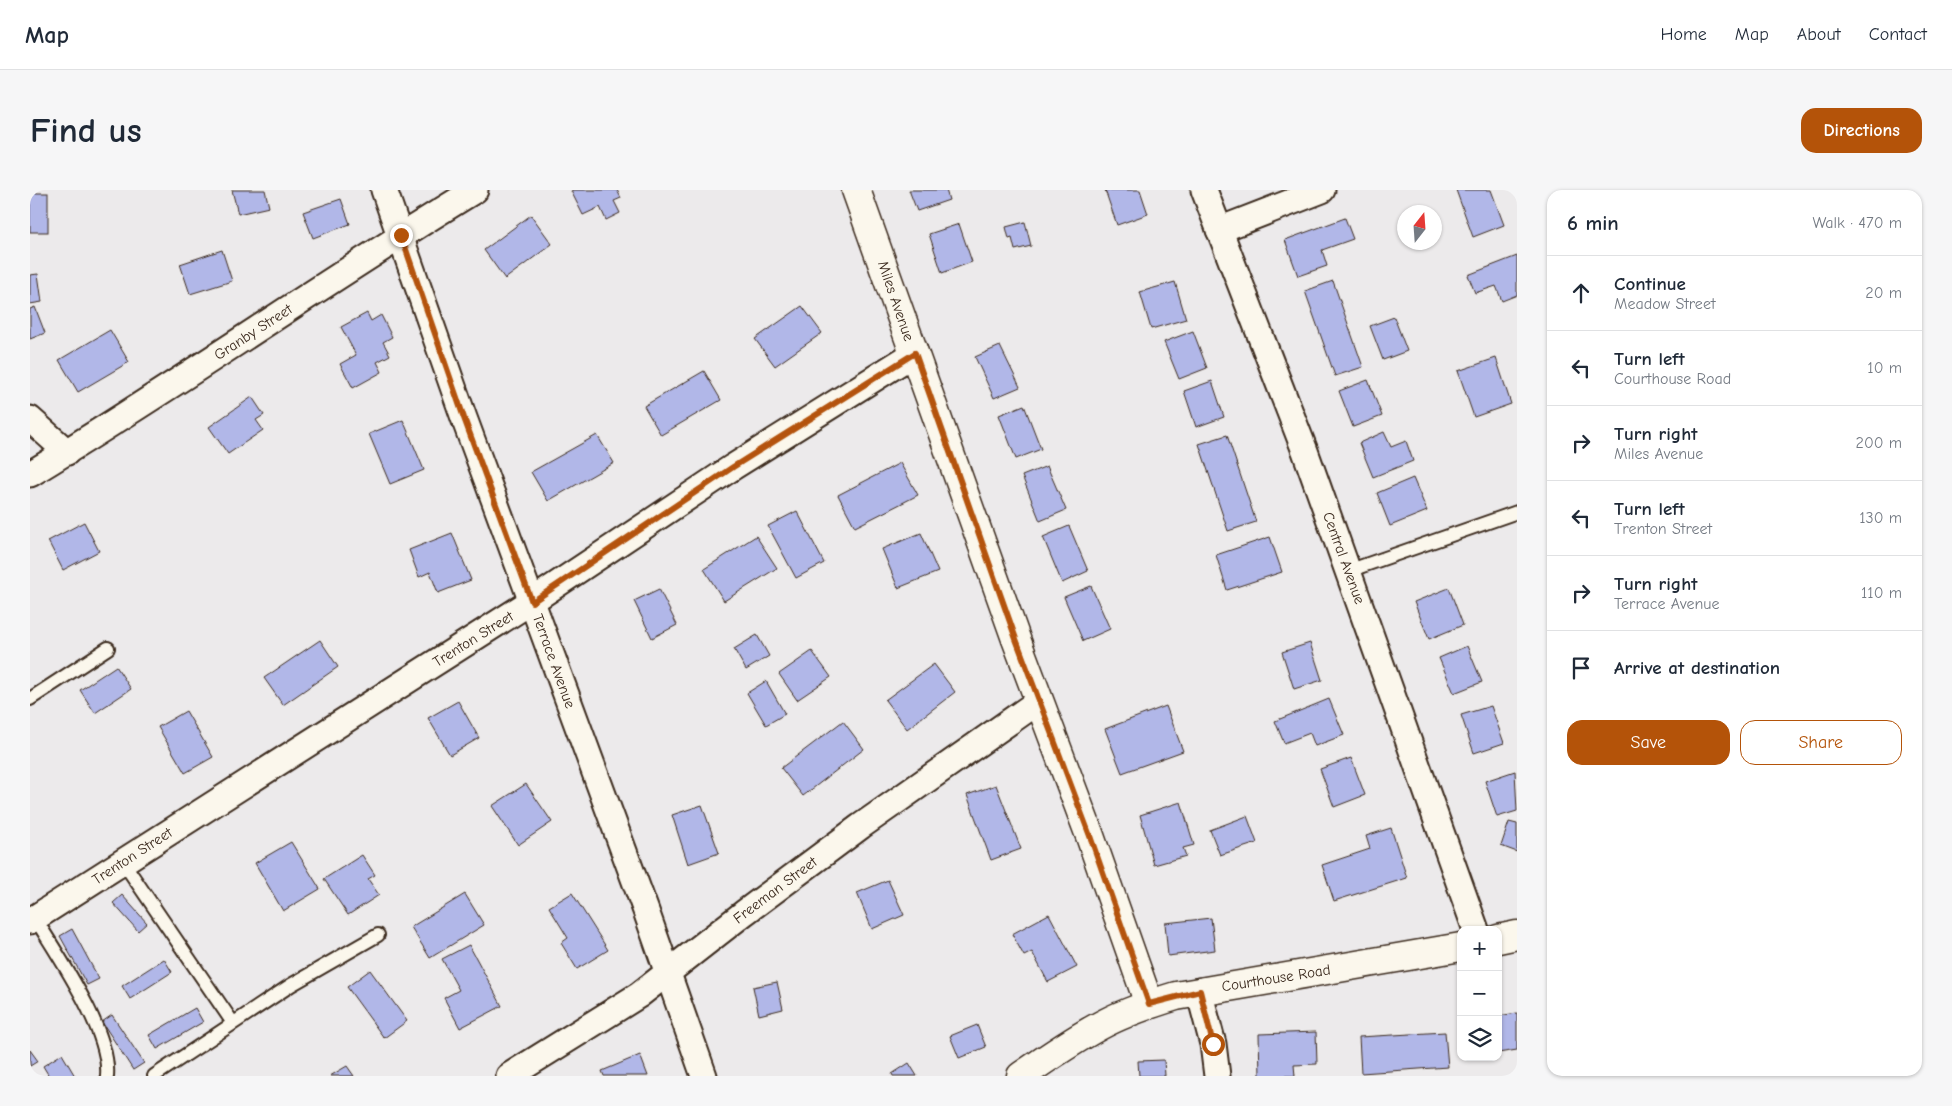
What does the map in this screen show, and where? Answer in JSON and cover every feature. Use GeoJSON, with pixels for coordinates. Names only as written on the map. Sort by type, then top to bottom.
{"type":"FeatureCollection","features":[{"type":"Feature","properties":{"kind":"street","name":"Terrace Avenue"},"geometry":{"type":"LineString","coordinates":[[384,190],[464,418],[646,911],[704,1076]]}},
{"type":"Feature","properties":{"kind":"street","name":"Granby Street"},"geometry":{"type":"LineString","coordinates":[[30,474],[67,452],[401,235],[475,190]]}},
{"type":"Feature","properties":{"kind":"street","name":"Miles Avenue"},"geometry":{"type":"LineString","coordinates":[[856,190],[1149,1004]]}},
{"type":"Feature","properties":{"kind":"street","name":"Central Avenue"},"geometry":{"type":"LineString","coordinates":[[1204,190],[1305,451],[1475,926]]}},
{"type":"Feature","properties":{"kind":"street"},"geometry":{"type":"LineString","coordinates":[[1219,230],[1322,190]]}},
{"type":"Feature","properties":{"kind":"street","name":"Trenton Street"},"geometry":{"type":"LineString","coordinates":[[33,920],[532,602],[733,467],[915,353]]}},
{"type":"Feature","properties":{"kind":"street"},"geometry":{"type":"LineString","coordinates":[[30,419],[67,452]]}},
{"type":"Feature","properties":{"kind":"street","name":"Freeman Street"},"geometry":{"type":"LineString","coordinates":[[509,1076],[668,974],[744,913],[861,826],[1039,701]]}},
{"type":"Feature","properties":{"kind":"street"},"geometry":{"type":"LineString","coordinates":[[1502,938],[1517,935]]}},
{"type":"Feature","properties":{"kind":"street","name":"Courthouse Road"},"geometry":{"type":"LineString","coordinates":[[1021,1076],[1107,1022],[1149,1004],[1200,991],[1457,948]]}},
{"type":"Feature","properties":{"kind":"street"},"geometry":{"type":"LineString","coordinates":[[1200,991],[1213,1044],[1217,1076]]}},
{"type":"Feature","properties":{"kind":"lane"},"geometry":{"type":"LineString","coordinates":[[1348,571],[1517,512]]}},
{"type":"Feature","properties":{"kind":"lane"},"geometry":{"type":"LineString","coordinates":[[30,699],[108,648]]}},
{"type":"Feature","properties":{"kind":"lane"},"geometry":{"type":"LineString","coordinates":[[123,862],[233,1022]]}},
{"type":"Feature","properties":{"kind":"lane"},"geometry":{"type":"LineString","coordinates":[[33,920],[73,981],[99,1031],[105,1051],[107,1076]]}},
{"type":"Feature","properties":{"kind":"lane"},"geometry":{"type":"LineString","coordinates":[[154,1076],[291,985],[378,935]]}},
{"type":"Feature","properties":{"kind":"building"},"geometry":{"type":"Polygon","coordinates":[[[232,190],[265,190],[269,207],[238,214],[232,190]]]}},
{"type":"Feature","properties":{"kind":"building"},"geometry":{"type":"Polygon","coordinates":[[[617,190],[621,198],[614,201],[620,213],[606,220],[600,207],[583,215],[571,191],[617,190]]]}},
{"type":"Feature","properties":{"kind":"building"},"geometry":{"type":"Polygon","coordinates":[[[909,190],[946,190],[949,200],[917,211],[909,190]]]}},
{"type":"Feature","properties":{"kind":"building"},"geometry":{"type":"Polygon","coordinates":[[[1105,190],[1140,190],[1148,214],[1117,225],[1105,190]]]}},
{"type":"Feature","properties":{"kind":"building"},"geometry":{"type":"Polygon","coordinates":[[[1456,190],[1491,190],[1504,225],[1473,237],[1456,190]]]}},
{"type":"Feature","properties":{"kind":"building"},"geometry":{"type":"Polygon","coordinates":[[[30,193],[48,193],[48,232],[30,232],[30,193]]]}},
{"type":"Feature","properties":{"kind":"building"},"geometry":{"type":"Polygon","coordinates":[[[341,199],[350,224],[313,238],[303,212],[341,199]]]}},
{"type":"Feature","properties":{"kind":"building"},"geometry":{"type":"Polygon","coordinates":[[[531,215],[552,244],[505,279],[484,250],[531,215]]]}},
{"type":"Feature","properties":{"kind":"building"},"geometry":{"type":"Polygon","coordinates":[[[1345,218],[1353,239],[1322,250],[1327,266],[1298,276],[1285,240],[1345,218]]]}},
{"type":"Feature","properties":{"kind":"building"},"geometry":{"type":"Polygon","coordinates":[[[1025,222],[1031,246],[1015,250],[1012,238],[1009,239],[1006,227],[1025,222]]]}},
{"type":"Feature","properties":{"kind":"building"},"geometry":{"type":"Polygon","coordinates":[[[959,224],[972,262],[942,273],[929,234],[959,224]]]}},
{"type":"Feature","properties":{"kind":"building"},"geometry":{"type":"Polygon","coordinates":[[[222,250],[232,281],[190,294],[180,264],[222,250]]]}},
{"type":"Feature","properties":{"kind":"building"},"geometry":{"type":"Polygon","coordinates":[[[1517,256],[1517,295],[1502,301],[1496,286],[1475,293],[1468,275],[1517,256]]]}},
{"type":"Feature","properties":{"kind":"building"},"geometry":{"type":"Polygon","coordinates":[[[38,274],[42,302],[30,304],[30,275],[38,274]]]}},
{"type":"Feature","properties":{"kind":"building"},"geometry":{"type":"Polygon","coordinates":[[[1333,281],[1363,367],[1335,376],[1305,291],[1333,281]]]}},
{"type":"Feature","properties":{"kind":"building"},"geometry":{"type":"Polygon","coordinates":[[[1175,282],[1186,319],[1151,329],[1140,292],[1175,282]]]}},
{"type":"Feature","properties":{"kind":"building"},"geometry":{"type":"Polygon","coordinates":[[[802,306],[822,333],[775,366],[755,339],[802,306]]]}},
{"type":"Feature","properties":{"kind":"building"},"geometry":{"type":"Polygon","coordinates":[[[35,307],[45,333],[30,339],[30,309],[35,307]]]}},
{"type":"Feature","properties":{"kind":"building"},"geometry":{"type":"Polygon","coordinates":[[[367,313],[371,321],[381,315],[392,337],[383,342],[390,355],[377,362],[382,372],[353,388],[340,364],[356,355],[341,327],[367,313]]]}},
{"type":"Feature","properties":{"kind":"building"},"geometry":{"type":"Polygon","coordinates":[[[1394,317],[1407,351],[1383,360],[1370,326],[1394,317]]]}},
{"type":"Feature","properties":{"kind":"building"},"geometry":{"type":"Polygon","coordinates":[[[110,330],[129,362],[78,392],[59,360],[110,330]]]}},
{"type":"Feature","properties":{"kind":"building"},"geometry":{"type":"Polygon","coordinates":[[[1193,331],[1207,368],[1179,379],[1164,342],[1193,331]]]}},
{"type":"Feature","properties":{"kind":"building"},"geometry":{"type":"Polygon","coordinates":[[[1000,346],[1020,387],[994,398],[975,357],[1000,346]]]}},
{"type":"Feature","properties":{"kind":"building"},"geometry":{"type":"Polygon","coordinates":[[[1496,358],[1511,404],[1474,417],[1458,371],[1496,358]]]}},
{"type":"Feature","properties":{"kind":"building"},"geometry":{"type":"Polygon","coordinates":[[[704,371],[721,400],[661,435],[644,406],[704,371]]]}},
{"type":"Feature","properties":{"kind":"building"},"geometry":{"type":"Polygon","coordinates":[[[1368,380],[1382,416],[1353,427],[1339,391],[1368,380]]]}},
{"type":"Feature","properties":{"kind":"building"},"geometry":{"type":"Polygon","coordinates":[[[1212,381],[1224,417],[1196,427],[1184,391],[1212,381]]]}},
{"type":"Feature","properties":{"kind":"building"},"geometry":{"type":"Polygon","coordinates":[[[252,397],[264,415],[256,420],[263,430],[228,454],[209,427],[252,397]]]}},
{"type":"Feature","properties":{"kind":"building"},"geometry":{"type":"Polygon","coordinates":[[[1024,405],[1041,449],[1016,459],[999,415],[1024,405]]]}},
{"type":"Feature","properties":{"kind":"building"},"geometry":{"type":"Polygon","coordinates":[[[403,420],[424,470],[390,484],[369,434],[403,420]]]}},
{"type":"Feature","properties":{"kind":"building"},"geometry":{"type":"Polygon","coordinates":[[[1384,432],[1391,447],[1406,441],[1413,461],[1373,477],[1359,443],[1384,432]]]}},
{"type":"Feature","properties":{"kind":"building"},"geometry":{"type":"Polygon","coordinates":[[[597,435],[614,463],[548,501],[531,472],[597,435]]]}},
{"type":"Feature","properties":{"kind":"building"},"geometry":{"type":"Polygon","coordinates":[[[1227,435],[1256,522],[1228,531],[1199,444],[1227,435]]]}},
{"type":"Feature","properties":{"kind":"building"},"geometry":{"type":"Polygon","coordinates":[[[900,463],[918,495],[855,527],[838,495],[900,463]]]}},
{"type":"Feature","properties":{"kind":"building"},"geometry":{"type":"Polygon","coordinates":[[[1047,466],[1066,510],[1040,521],[1022,476],[1047,466]]]}},
{"type":"Feature","properties":{"kind":"building"},"geometry":{"type":"Polygon","coordinates":[[[1413,478],[1427,511],[1390,526],[1377,493],[1413,478]]]}},
{"type":"Feature","properties":{"kind":"building"},"geometry":{"type":"Polygon","coordinates":[[[797,511],[824,563],[796,578],[768,526],[797,511]]]}},
{"type":"Feature","properties":{"kind":"building"},"geometry":{"type":"Polygon","coordinates":[[[84,522],[99,551],[63,570],[48,541],[84,522]]]}},
{"type":"Feature","properties":{"kind":"building"},"geometry":{"type":"Polygon","coordinates":[[[1069,526],[1088,571],[1062,583],[1043,537],[1069,526]]]}},
{"type":"Feature","properties":{"kind":"building"},"geometry":{"type":"Polygon","coordinates":[[[452,533],[471,580],[438,593],[430,572],[419,577],[409,550],[452,533]]]}},
{"type":"Feature","properties":{"kind":"building"},"geometry":{"type":"Polygon","coordinates":[[[921,533],[938,572],[898,588],[882,549],[921,533]]]}},
{"type":"Feature","properties":{"kind":"building"},"geometry":{"type":"Polygon","coordinates":[[[756,536],[777,568],[724,601],[704,569],[756,536]]]}},
{"type":"Feature","properties":{"kind":"building"},"geometry":{"type":"Polygon","coordinates":[[[1270,537],[1282,572],[1227,590],[1216,555],[1270,537]]]}},
{"type":"Feature","properties":{"kind":"building"},"geometry":{"type":"Polygon","coordinates":[[[1091,586],[1110,629],[1083,641],[1064,597],[1091,586]]]}},
{"type":"Feature","properties":{"kind":"building"},"geometry":{"type":"Polygon","coordinates":[[[1449,588],[1463,625],[1429,639],[1414,602],[1449,588]]]}},
{"type":"Feature","properties":{"kind":"building"},"geometry":{"type":"Polygon","coordinates":[[[659,589],[677,625],[652,638],[634,601],[659,589]]]}},
{"type":"Feature","properties":{"kind":"building"},"geometry":{"type":"Polygon","coordinates":[[[757,635],[769,656],[746,670],[734,649],[757,635]]]}},
{"type":"Feature","properties":{"kind":"building"},"geometry":{"type":"Polygon","coordinates":[[[320,640],[338,667],[283,705],[264,678],[320,640]]]}},
{"type":"Feature","properties":{"kind":"building"},"geometry":{"type":"Polygon","coordinates":[[[1310,643],[1322,680],[1294,689],[1282,652],[1310,643]]]}},
{"type":"Feature","properties":{"kind":"building"},"geometry":{"type":"Polygon","coordinates":[[[1467,646],[1482,682],[1454,693],[1439,658],[1467,646]]]}},
{"type":"Feature","properties":{"kind":"building"},"geometry":{"type":"Polygon","coordinates":[[[812,651],[831,677],[797,700],[779,674],[812,651]]]}},
{"type":"Feature","properties":{"kind":"building"},"geometry":{"type":"Polygon","coordinates":[[[934,664],[955,692],[907,729],[885,700],[934,664]]]}},
{"type":"Feature","properties":{"kind":"building"},"geometry":{"type":"Polygon","coordinates":[[[116,666],[131,689],[95,713],[80,690],[116,666]]]}},
{"type":"Feature","properties":{"kind":"building"},"geometry":{"type":"Polygon","coordinates":[[[766,681],[785,714],[766,725],[747,693],[766,681]]]}},
{"type":"Feature","properties":{"kind":"building"},"geometry":{"type":"Polygon","coordinates":[[[1329,699],[1344,735],[1315,746],[1310,733],[1284,743],[1275,721],[1329,699]]]}},
{"type":"Feature","properties":{"kind":"building"},"geometry":{"type":"Polygon","coordinates":[[[458,701],[479,738],[450,755],[428,718],[458,701]]]}},
{"type":"Feature","properties":{"kind":"building"},"geometry":{"type":"Polygon","coordinates":[[[1166,706],[1183,751],[1122,773],[1105,729],[1166,706]]]}},
{"type":"Feature","properties":{"kind":"building"},"geometry":{"type":"Polygon","coordinates":[[[1491,706],[1504,743],[1474,753],[1461,715],[1491,706]]]}},
{"type":"Feature","properties":{"kind":"building"},"geometry":{"type":"Polygon","coordinates":[[[186,711],[213,757],[185,773],[158,727],[186,711]]]}},
{"type":"Feature","properties":{"kind":"building"},"geometry":{"type":"Polygon","coordinates":[[[843,721],[864,749],[803,796],[781,768],[843,721]]]}},
{"type":"Feature","properties":{"kind":"building"},"geometry":{"type":"Polygon","coordinates":[[[1351,758],[1365,795],[1334,807],[1320,769],[1351,758]]]}},
{"type":"Feature","properties":{"kind":"building"},"geometry":{"type":"Polygon","coordinates":[[[1515,771],[1517,811],[1497,817],[1485,781],[1515,771]]]}},
{"type":"Feature","properties":{"kind":"building"},"geometry":{"type":"Polygon","coordinates":[[[526,784],[552,822],[518,845],[492,806],[526,784]]]}},
{"type":"Feature","properties":{"kind":"building"},"geometry":{"type":"Polygon","coordinates":[[[996,785],[1021,849],[991,860],[967,795],[996,785]]]}},
{"type":"Feature","properties":{"kind":"building"},"geometry":{"type":"Polygon","coordinates":[[[1181,802],[1194,845],[1183,848],[1186,856],[1154,865],[1140,815],[1181,802]]]}},
{"type":"Feature","properties":{"kind":"building"},"geometry":{"type":"Polygon","coordinates":[[[702,805],[719,853],[688,864],[672,815],[702,805]]]}},
{"type":"Feature","properties":{"kind":"building"},"geometry":{"type":"Polygon","coordinates":[[[1247,816],[1257,843],[1220,855],[1210,830],[1247,816]]]}},
{"type":"Feature","properties":{"kind":"building"},"geometry":{"type":"Polygon","coordinates":[[[1509,822],[1517,824],[1517,852],[1501,846],[1509,822]]]}},
{"type":"Feature","properties":{"kind":"building"},"geometry":{"type":"Polygon","coordinates":[[[1391,828],[1407,878],[1334,901],[1322,865],[1370,849],[1366,836],[1391,828]]]}},
{"type":"Feature","properties":{"kind":"building"},"geometry":{"type":"Polygon","coordinates":[[[291,842],[320,889],[283,911],[255,863],[291,842]]]}},
{"type":"Feature","properties":{"kind":"building"},"geometry":{"type":"Polygon","coordinates":[[[362,855],[375,875],[368,879],[379,895],[348,915],[324,879],[362,855]]]}},
{"type":"Feature","properties":{"kind":"building"},"geometry":{"type":"Polygon","coordinates":[[[888,880],[904,915],[872,929],[857,893],[888,880]]]}},
{"type":"Feature","properties":{"kind":"building"},"geometry":{"type":"Polygon","coordinates":[[[572,893],[608,950],[577,969],[561,943],[568,938],[549,907],[572,893]]]}},
{"type":"Feature","properties":{"kind":"building"},"geometry":{"type":"Polygon","coordinates":[[[465,894],[484,925],[430,958],[411,927],[465,894]]]}},
{"type":"Feature","properties":{"kind":"building"},"geometry":{"type":"Polygon","coordinates":[[[122,895],[147,923],[138,931],[113,903],[122,895]]]}},
{"type":"Feature","properties":{"kind":"building"},"geometry":{"type":"Polygon","coordinates":[[[1049,914],[1077,967],[1048,982],[1032,952],[1024,956],[1012,934],[1049,914]]]}},
{"type":"Feature","properties":{"kind":"building"},"geometry":{"type":"Polygon","coordinates":[[[1211,918],[1215,950],[1168,956],[1165,923],[1211,918]]]}},
{"type":"Feature","properties":{"kind":"building"},"geometry":{"type":"Polygon","coordinates":[[[72,929],[99,979],[87,985],[60,936],[72,929]]]}},
{"type":"Feature","properties":{"kind":"building"},"geometry":{"type":"Polygon","coordinates":[[[469,945],[502,1006],[460,1028],[444,998],[459,990],[442,959],[469,945]]]}},
{"type":"Feature","properties":{"kind":"building"},"geometry":{"type":"Polygon","coordinates":[[[164,959],[172,972],[130,999],[122,986],[164,959]]]}},
{"type":"Feature","properties":{"kind":"building"},"geometry":{"type":"Polygon","coordinates":[[[370,970],[407,1021],[384,1038],[347,987],[370,970]]]}},
{"type":"Feature","properties":{"kind":"building"},"geometry":{"type":"Polygon","coordinates":[[[777,982],[783,1009],[759,1015],[753,987],[777,982]]]}},
{"type":"Feature","properties":{"kind":"building"},"geometry":{"type":"Polygon","coordinates":[[[195,1008],[203,1022],[157,1049],[149,1035],[195,1008]]]}},
{"type":"Feature","properties":{"kind":"building"},"geometry":{"type":"Polygon","coordinates":[[[1517,1013],[1517,1050],[1502,1052],[1502,1015],[1517,1013]]]}},
{"type":"Feature","properties":{"kind":"building"},"geometry":{"type":"Polygon","coordinates":[[[112,1015],[144,1063],[133,1070],[102,1022],[112,1015]]]}},
{"type":"Feature","properties":{"kind":"building"},"geometry":{"type":"Polygon","coordinates":[[[977,1025],[986,1047],[959,1058],[950,1036],[977,1025]]]}},
{"type":"Feature","properties":{"kind":"building"},"geometry":{"type":"Polygon","coordinates":[[[1316,1032],[1317,1064],[1294,1065],[1295,1076],[1260,1076],[1259,1034],[1316,1032]]]}},
{"type":"Feature","properties":{"kind":"building"},"geometry":{"type":"Polygon","coordinates":[[[1445,1032],[1448,1067],[1361,1073],[1359,1037],[1445,1032]]]}},
{"type":"Feature","properties":{"kind":"building"},"geometry":{"type":"Polygon","coordinates":[[[30,1050],[38,1061],[30,1066],[30,1050]]]}},
{"type":"Feature","properties":{"kind":"building"},"geometry":{"type":"Polygon","coordinates":[[[62,1054],[75,1076],[49,1076],[43,1066],[62,1054]]]}},
{"type":"Feature","properties":{"kind":"building"},"geometry":{"type":"Polygon","coordinates":[[[640,1055],[648,1076],[604,1076],[602,1071],[640,1055]]]}},
{"type":"Feature","properties":{"kind":"building"},"geometry":{"type":"Polygon","coordinates":[[[1164,1060],[1165,1076],[1139,1076],[1138,1061],[1164,1060]]]}},
{"type":"Feature","properties":{"kind":"building"},"geometry":{"type":"Polygon","coordinates":[[[909,1063],[917,1076],[893,1076],[892,1074],[909,1063]]]}},
{"type":"Feature","properties":{"kind":"building"},"geometry":{"type":"Polygon","coordinates":[[[347,1066],[354,1076],[330,1076],[347,1066]]]}},
{"type":"Feature","properties":{"kind":"route"},"geometry":{"type":"LineString","coordinates":[[401,235],[464,418],[532,602],[733,467],[915,353],[1016,639],[1090,836],[1149,1004],[1200,991],[1213,1044]]}}]}
